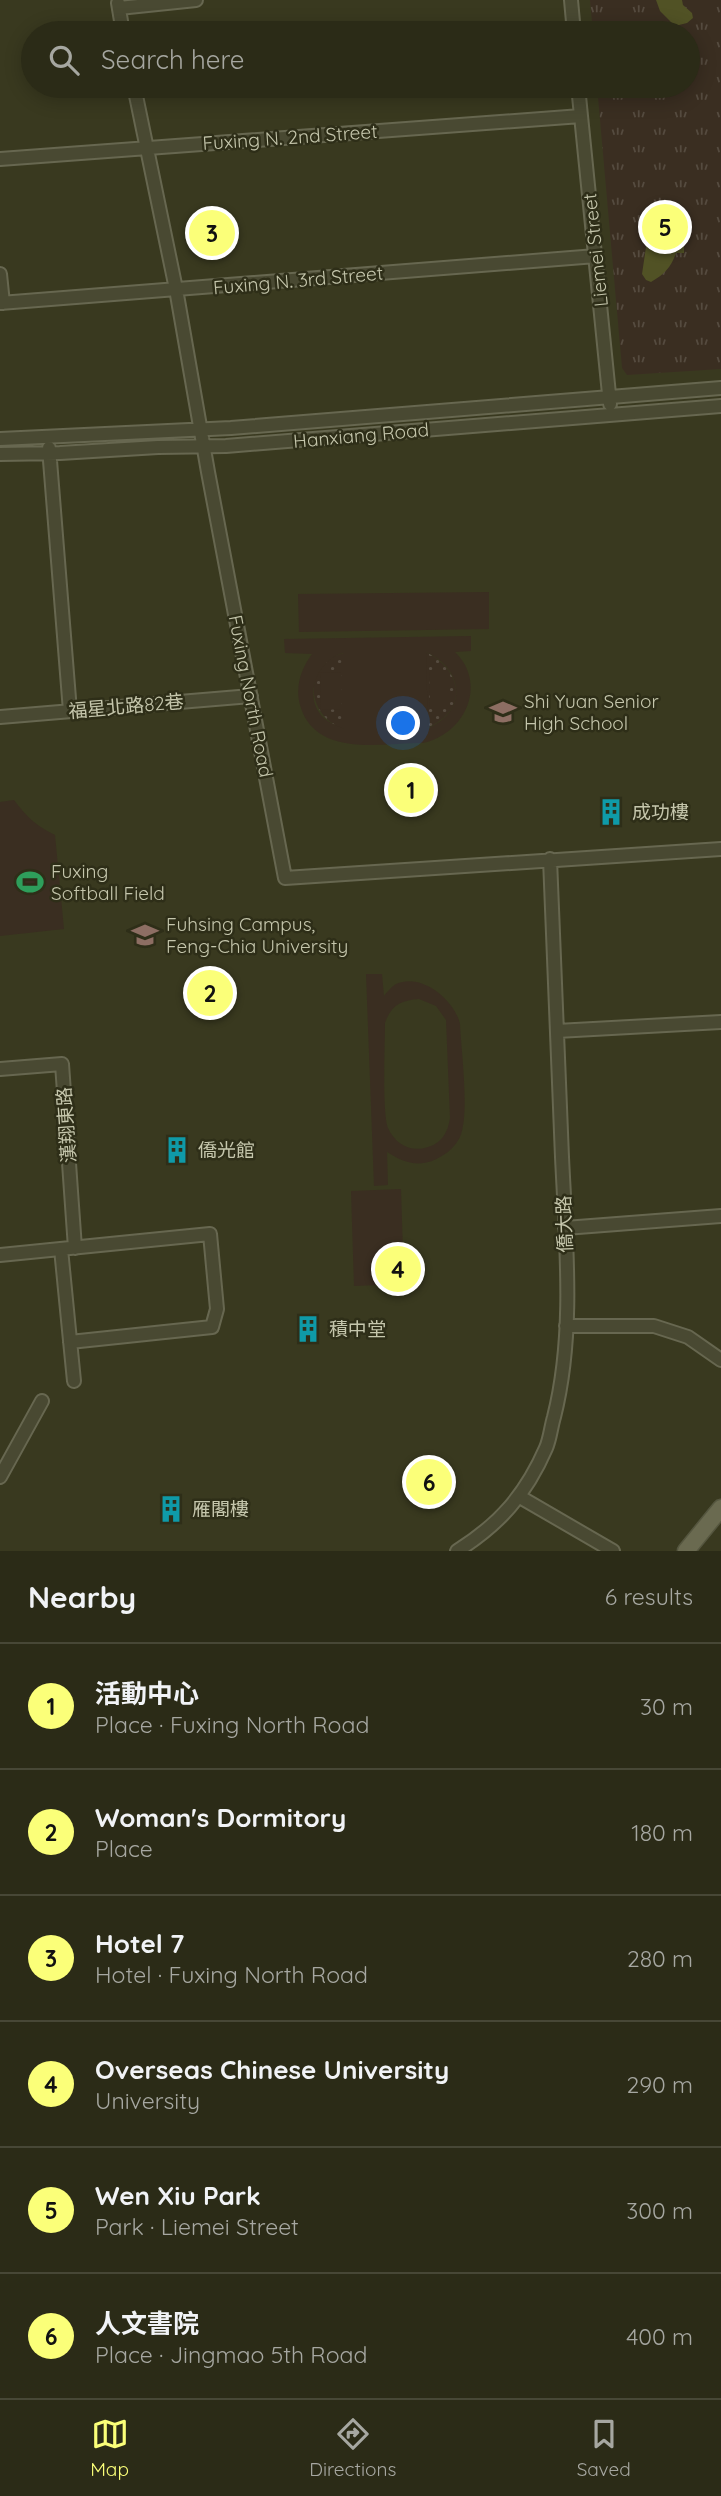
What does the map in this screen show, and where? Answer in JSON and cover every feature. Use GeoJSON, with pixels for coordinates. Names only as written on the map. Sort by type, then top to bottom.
{"type":"FeatureCollection","features":[{"type":"Feature","properties":{"kind":"main road"},"geometry":{"type":"LineString","coordinates":[[686,1551],[721,1508]]}},
{"type":"Feature","properties":{"kind":"street"},"geometry":{"type":"LineString","coordinates":[[118,4],[196,0]]}},
{"type":"Feature","properties":{"kind":"street"},"geometry":{"type":"LineString","coordinates":[[571,0],[572,21]]}},
{"type":"Feature","properties":{"kind":"street","name":"Fuxing North Road"},"geometry":{"type":"LineString","coordinates":[[136,98],[176,289],[203,447],[285,878],[721,849]]}},
{"type":"Feature","properties":{"kind":"street","name":"Liemei Street"},"geometry":{"type":"LineString","coordinates":[[579,98],[610,415]]}},
{"type":"Feature","properties":{"kind":"street","name":"Fuxing N. 2nd Street"},"geometry":{"type":"LineString","coordinates":[[0,159],[581,116]]}},
{"type":"Feature","properties":{"kind":"street","name":"Fuxing N. 3rd Street"},"geometry":{"type":"LineString","coordinates":[[1,303],[596,256]]}},
{"type":"Feature","properties":{"kind":"street"},"geometry":{"type":"LineString","coordinates":[[0,274],[1,303]]}},
{"type":"Feature","properties":{"kind":"street","name":"Hanxiang Road"},"geometry":{"type":"LineString","coordinates":[[0,439],[200,429],[721,388]]}},
{"type":"Feature","properties":{"kind":"street","name":"Hanxiang Road"},"geometry":{"type":"LineString","coordinates":[[0,454],[203,447],[721,406]]}},
{"type":"Feature","properties":{"kind":"street"},"geometry":{"type":"LineString","coordinates":[[48,437],[70,711]]}},
{"type":"Feature","properties":{"kind":"street","name":"福星北路82巷"},"geometry":{"type":"LineString","coordinates":[[0,717],[251,696]]}},
{"type":"Feature","properties":{"kind":"street","name":"僑大路"},"geometry":{"type":"LineString","coordinates":[[457,1551],[475,1540],[520,1497],[547,1446],[558,1403],[566,1326],[565,1228],[550,859]]}},
{"type":"Feature","properties":{"kind":"street"},"geometry":{"type":"LineString","coordinates":[[557,1031],[721,1022]]}},
{"type":"Feature","properties":{"kind":"street","name":"漢翔東路"},"geometry":{"type":"LineString","coordinates":[[0,1069],[62,1064],[75,1248]]}},
{"type":"Feature","properties":{"kind":"street"},"geometry":{"type":"LineString","coordinates":[[565,1228],[721,1216]]}},
{"type":"Feature","properties":{"kind":"street"},"geometry":{"type":"LineString","coordinates":[[0,1255],[210,1234],[217,1309],[212,1327],[70,1342]]}},
{"type":"Feature","properties":{"kind":"street"},"geometry":{"type":"LineString","coordinates":[[61,1249],[74,1381]]}},
{"type":"Feature","properties":{"kind":"street"},"geometry":{"type":"LineString","coordinates":[[566,1326],[654,1326],[688,1337],[721,1360]]}},
{"type":"Feature","properties":{"kind":"street"},"geometry":{"type":"LineString","coordinates":[[0,1477],[42,1401]]}},
{"type":"Feature","properties":{"kind":"street"},"geometry":{"type":"LineString","coordinates":[[520,1497],[613,1551]]}},
{"type":"Feature","properties":{"kind":"street"},"geometry":{"type":"LineString","coordinates":[[448,1551],[475,1540]]}},
{"type":"Feature","properties":{"kind":"green space"},"geometry":{"type":"Polygon","coordinates":[[[590,0],[721,0],[721,369],[627,375],[622,368],[598,98],[700,98],[700,21],[592,21],[590,0]]]}},
{"type":"Feature","properties":{"kind":"green space"},"geometry":{"type":"Polygon","coordinates":[[[489,592],[489,629],[299,632],[298,594],[489,592]]]}},
{"type":"Feature","properties":{"kind":"green space"},"geometry":{"type":"Polygon","coordinates":[[[471,636],[471,651],[455,652],[465,665],[470,678],[467,706],[450,729],[438,738],[423,743],[370,745],[334,740],[320,733],[308,722],[300,705],[300,678],[312,654],[285,653],[284,639],[471,636]],[[426,652],[428,728],[441,721],[450,711],[456,690],[448,669],[439,659],[426,652]],[[344,654],[326,663],[313,690],[317,710],[326,720],[344,729],[344,654]]]}},
{"type":"Feature","properties":{"kind":"green space"},"geometry":{"type":"Polygon","coordinates":[[[426,652],[448,669],[456,690],[450,711],[427,728],[347,730],[336,726],[319,709],[314,694],[316,678],[324,665],[335,656],[344,653],[426,652]]]}},
{"type":"Feature","properties":{"kind":"green space"},"geometry":{"type":"Polygon","coordinates":[[[429,671],[449,671],[449,708],[430,708],[429,671]]]}},
{"type":"Feature","properties":{"kind":"green space"},"geometry":{"type":"Polygon","coordinates":[[[341,672],[341,709],[321,710],[320,673],[341,672]]]}},
{"type":"Feature","properties":{"kind":"green space","name":"Fuxing Softball Field"},"geometry":{"type":"Polygon","coordinates":[[[14,800],[32,820],[55,835],[64,929],[0,936],[0,802],[14,800]]]}},
{"type":"Feature","properties":{"kind":"green space"},"geometry":{"type":"Polygon","coordinates":[[[366,974],[382,974],[384,996],[396,984],[416,982],[436,990],[457,1015],[460,1024],[464,1113],[460,1137],[448,1152],[432,1161],[414,1163],[387,1152],[388,1185],[374,1186],[366,974]],[[419,999],[402,1002],[390,1012],[385,1023],[386,1120],[391,1134],[399,1143],[416,1149],[428,1147],[441,1140],[450,1118],[446,1020],[436,1006],[419,999]]]}},
{"type":"Feature","properties":{"kind":"green space"},"geometry":{"type":"Polygon","coordinates":[[[401,1189],[404,1284],[354,1286],[351,1191],[401,1189]]]}},
{"type":"Feature","properties":{"kind":"shaded area"},"geometry":{"type":"Polygon","coordinates":[[[656,0],[682,0],[693,18],[689,21],[670,21],[660,11],[656,0]]]}},
{"type":"Feature","properties":{"kind":"shaded area"},"geometry":{"type":"Polygon","coordinates":[[[673,230],[684,237],[684,253],[676,253],[670,266],[660,276],[651,282],[646,280],[642,274],[646,247],[653,234],[673,230]]]}},
{"type":"Feature","properties":{"kind":"place","name":"Wen Xiu Park"},"geometry":{"type":"Point","coordinates":[665,227]}},
{"type":"Feature","properties":{"kind":"place","name":"Hotel 7"},"geometry":{"type":"Point","coordinates":[212,233]}},
{"type":"Feature","properties":{"kind":"place","name":"Shi Yuan Senior High School"},"geometry":{"type":"Point","coordinates":[503,712]}},
{"type":"Feature","properties":{"kind":"place","name":"活動中心"},"geometry":{"type":"Point","coordinates":[411,790]}},
{"type":"Feature","properties":{"kind":"place","name":"成功樓"},"geometry":{"type":"Point","coordinates":[611,812]}},
{"type":"Feature","properties":{"kind":"place","name":"Fuxing Softball Field"},"geometry":{"type":"Point","coordinates":[30,882]}},
{"type":"Feature","properties":{"kind":"place","name":"Fuhsing Campus, Feng-Chia University"},"geometry":{"type":"Point","coordinates":[145,935]}},
{"type":"Feature","properties":{"kind":"place","name":"Woman's Dormitory"},"geometry":{"type":"Point","coordinates":[210,993]}},
{"type":"Feature","properties":{"kind":"place","name":"僑光館"},"geometry":{"type":"Point","coordinates":[177,1150]}},
{"type":"Feature","properties":{"kind":"place","name":"Overseas Chinese University"},"geometry":{"type":"Point","coordinates":[398,1269]}},
{"type":"Feature","properties":{"kind":"place","name":"積中堂"},"geometry":{"type":"Point","coordinates":[308,1329]}},
{"type":"Feature","properties":{"kind":"place","name":"人文書院"},"geometry":{"type":"Point","coordinates":[429,1482]}},
{"type":"Feature","properties":{"kind":"place","name":"雁閣樓"},"geometry":{"type":"Point","coordinates":[171,1509]}}]}
